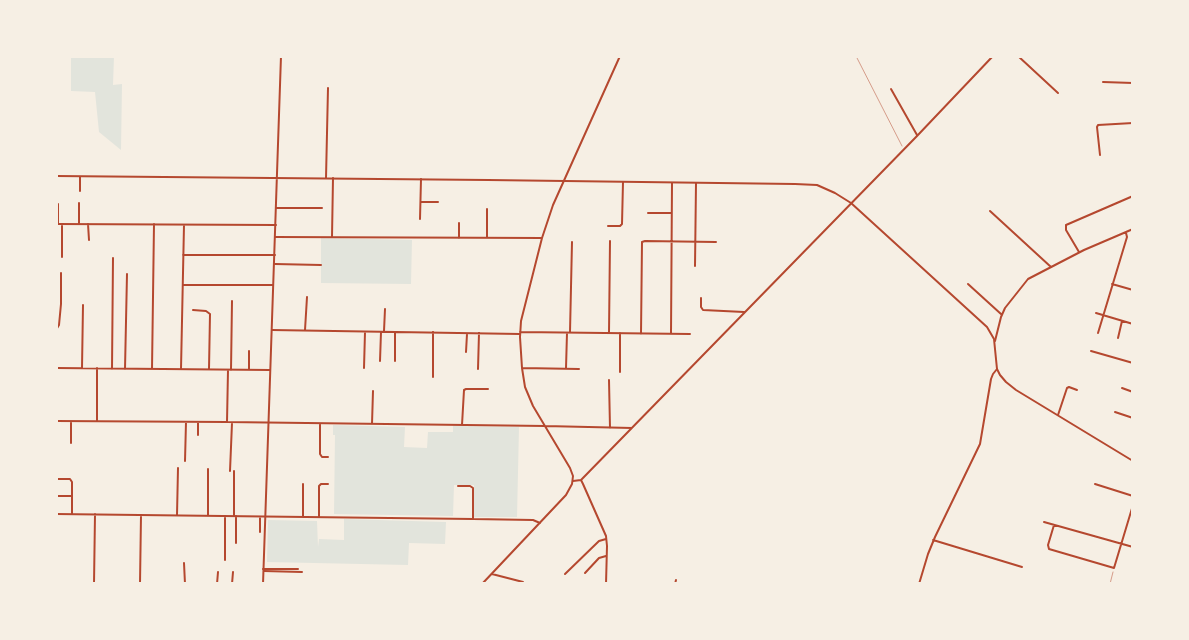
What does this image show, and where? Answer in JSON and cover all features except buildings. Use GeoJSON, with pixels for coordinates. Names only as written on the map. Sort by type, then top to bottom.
{"type":"FeatureCollection","features":[{"type":"Feature","properties":{"kind":"street"},"geometry":{"type":"LineString","coordinates":[[263,584],[281,56]]}},
{"type":"Feature","properties":{"kind":"street"},"geometry":{"type":"LineString","coordinates":[[482,584],[567,494],[572,486],[572,472],[569,465],[529,399],[522,368],[520,333],[524,307],[552,208],[620,56]]}},
{"type":"Feature","properties":{"kind":"street"},"geometry":{"type":"LineString","coordinates":[[1018,56],[1058,93]]}},
{"type":"Feature","properties":{"kind":"street"},"geometry":{"type":"LineString","coordinates":[[573,480],[581,480],[904,150],[992,57]]}},
{"type":"Feature","properties":{"kind":"street"},"geometry":{"type":"LineString","coordinates":[[1103,82],[1133,83]]}},
{"type":"Feature","properties":{"kind":"street"},"geometry":{"type":"LineString","coordinates":[[326,178],[328,88]]}},
{"type":"Feature","properties":{"kind":"street"},"geometry":{"type":"LineString","coordinates":[[891,89],[917,136]]}},
{"type":"Feature","properties":{"kind":"street"},"geometry":{"type":"LineString","coordinates":[[1100,155],[1097,126],[1100,124],[1133,123]]}},
{"type":"Feature","properties":{"kind":"street"},"geometry":{"type":"LineString","coordinates":[[56,176],[813,185],[829,190],[851,203],[983,324],[990,332],[994,342],[997,370],[1008,384],[1133,461]]}},
{"type":"Feature","properties":{"kind":"street"},"geometry":{"type":"LineString","coordinates":[[80,177],[80,191]]}},
{"type":"Feature","properties":{"kind":"street"},"geometry":{"type":"LineString","coordinates":[[332,238],[333,178]]}},
{"type":"Feature","properties":{"kind":"street"},"geometry":{"type":"LineString","coordinates":[[420,218],[421,179]]}},
{"type":"Feature","properties":{"kind":"street"},"geometry":{"type":"LineString","coordinates":[[608,226],[620,226],[622,224],[623,182]]}},
{"type":"Feature","properties":{"kind":"street"},"geometry":{"type":"LineString","coordinates":[[671,334],[672,182]]}},
{"type":"Feature","properties":{"kind":"street"},"geometry":{"type":"LineString","coordinates":[[695,266],[696,183]]}},
{"type":"Feature","properties":{"kind":"street"},"geometry":{"type":"LineString","coordinates":[[1079,252],[1066,229],[1066,225],[1133,196]]}},
{"type":"Feature","properties":{"kind":"street"},"geometry":{"type":"LineString","coordinates":[[421,202],[438,202]]}},
{"type":"Feature","properties":{"kind":"street"},"geometry":{"type":"LineString","coordinates":[[58,204],[57,224],[276,225]]}},
{"type":"Feature","properties":{"kind":"street"},"geometry":{"type":"LineString","coordinates":[[79,224],[80,204]]}},
{"type":"Feature","properties":{"kind":"street"},"geometry":{"type":"LineString","coordinates":[[276,208],[322,208]]}},
{"type":"Feature","properties":{"kind":"street"},"geometry":{"type":"LineString","coordinates":[[487,210],[487,238]]}},
{"type":"Feature","properties":{"kind":"street"},"geometry":{"type":"LineString","coordinates":[[990,211],[1052,268]]}},
{"type":"Feature","properties":{"kind":"street"},"geometry":{"type":"LineString","coordinates":[[648,213],[672,214]]}},
{"type":"Feature","properties":{"kind":"street"},"geometry":{"type":"LineString","coordinates":[[459,223],[459,238]]}},
{"type":"Feature","properties":{"kind":"street"},"geometry":{"type":"LineString","coordinates":[[62,224],[62,257]]}},
{"type":"Feature","properties":{"kind":"street"},"geometry":{"type":"LineString","coordinates":[[88,224],[88,240]]}},
{"type":"Feature","properties":{"kind":"street"},"geometry":{"type":"LineString","coordinates":[[152,369],[154,224]]}},
{"type":"Feature","properties":{"kind":"street"},"geometry":{"type":"LineString","coordinates":[[181,369],[184,225]]}},
{"type":"Feature","properties":{"kind":"street"},"geometry":{"type":"LineString","coordinates":[[994,342],[1002,315],[1026,281],[1079,252],[1133,229]]}},
{"type":"Feature","properties":{"kind":"street"},"geometry":{"type":"LineString","coordinates":[[1098,333],[1126,232]]}},
{"type":"Feature","properties":{"kind":"street"},"geometry":{"type":"LineString","coordinates":[[276,237],[542,238]]}},
{"type":"Feature","properties":{"kind":"street"},"geometry":{"type":"LineString","coordinates":[[609,333],[610,240]]}},
{"type":"Feature","properties":{"kind":"street"},"geometry":{"type":"LineString","coordinates":[[566,368],[572,242]]}},
{"type":"Feature","properties":{"kind":"street"},"geometry":{"type":"LineString","coordinates":[[641,334],[642,242],[716,242]]}},
{"type":"Feature","properties":{"kind":"street"},"geometry":{"type":"LineString","coordinates":[[183,255],[275,255]]}},
{"type":"Feature","properties":{"kind":"street"},"geometry":{"type":"LineString","coordinates":[[112,369],[113,258]]}},
{"type":"Feature","properties":{"kind":"street"},"geometry":{"type":"LineString","coordinates":[[275,264],[321,265]]}},
{"type":"Feature","properties":{"kind":"street"},"geometry":{"type":"LineString","coordinates":[[56,330],[61,301],[61,273]]}},
{"type":"Feature","properties":{"kind":"street"},"geometry":{"type":"LineString","coordinates":[[125,369],[127,274]]}},
{"type":"Feature","properties":{"kind":"street"},"geometry":{"type":"LineString","coordinates":[[968,284],[1002,315]]}},
{"type":"Feature","properties":{"kind":"street"},"geometry":{"type":"LineString","coordinates":[[1112,284],[1133,290]]}},
{"type":"Feature","properties":{"kind":"street"},"geometry":{"type":"LineString","coordinates":[[183,285],[274,286]]}},
{"type":"Feature","properties":{"kind":"street"},"geometry":{"type":"LineString","coordinates":[[305,331],[307,297]]}},
{"type":"Feature","properties":{"kind":"street"},"geometry":{"type":"LineString","coordinates":[[701,298],[700,307],[703,310],[744,312]]}},
{"type":"Feature","properties":{"kind":"street"},"geometry":{"type":"LineString","coordinates":[[227,422],[232,301]]}},
{"type":"Feature","properties":{"kind":"street"},"geometry":{"type":"LineString","coordinates":[[82,368],[83,305]]}},
{"type":"Feature","properties":{"kind":"street"},"geometry":{"type":"LineString","coordinates":[[380,361],[385,308]]}},
{"type":"Feature","properties":{"kind":"street"},"geometry":{"type":"LineString","coordinates":[[193,310],[206,311],[210,314],[209,370]]}},
{"type":"Feature","properties":{"kind":"street"},"geometry":{"type":"LineString","coordinates":[[1096,312],[1133,324]]}},
{"type":"Feature","properties":{"kind":"street"},"geometry":{"type":"LineString","coordinates":[[1118,338],[1122,320]]}},
{"type":"Feature","properties":{"kind":"street"},"geometry":{"type":"LineString","coordinates":[[272,330],[690,334]]}},
{"type":"Feature","properties":{"kind":"street"},"geometry":{"type":"LineString","coordinates":[[364,368],[365,332]]}},
{"type":"Feature","properties":{"kind":"street"},"geometry":{"type":"LineString","coordinates":[[395,332],[395,361]]}},
{"type":"Feature","properties":{"kind":"street"},"geometry":{"type":"LineString","coordinates":[[433,332],[433,377]]}},
{"type":"Feature","properties":{"kind":"street"},"geometry":{"type":"LineString","coordinates":[[466,352],[467,333]]}},
{"type":"Feature","properties":{"kind":"street"},"geometry":{"type":"LineString","coordinates":[[478,369],[479,333]]}},
{"type":"Feature","properties":{"kind":"street"},"geometry":{"type":"LineString","coordinates":[[620,333],[620,372]]}},
{"type":"Feature","properties":{"kind":"street"},"geometry":{"type":"LineString","coordinates":[[249,351],[249,370]]}},
{"type":"Feature","properties":{"kind":"street"},"geometry":{"type":"LineString","coordinates":[[1091,351],[1133,363]]}},
{"type":"Feature","properties":{"kind":"street"},"geometry":{"type":"LineString","coordinates":[[56,368],[270,370]]}},
{"type":"Feature","properties":{"kind":"street"},"geometry":{"type":"LineString","coordinates":[[97,368],[97,421]]}},
{"type":"Feature","properties":{"kind":"street"},"geometry":{"type":"LineString","coordinates":[[522,368],[579,369]]}},
{"type":"Feature","properties":{"kind":"street"},"geometry":{"type":"LineString","coordinates":[[920,584],[934,540],[980,444],[991,380],[997,370]]}},
{"type":"Feature","properties":{"kind":"street"},"geometry":{"type":"LineString","coordinates":[[609,380],[610,428]]}},
{"type":"Feature","properties":{"kind":"street"},"geometry":{"type":"LineString","coordinates":[[1058,415],[1066,388],[1069,387],[1077,390]]}},
{"type":"Feature","properties":{"kind":"street"},"geometry":{"type":"LineString","coordinates":[[1122,388],[1133,392]]}},
{"type":"Feature","properties":{"kind":"street"},"geometry":{"type":"LineString","coordinates":[[462,425],[464,390],[488,389]]}},
{"type":"Feature","properties":{"kind":"street"},"geometry":{"type":"LineString","coordinates":[[372,424],[373,391]]}},
{"type":"Feature","properties":{"kind":"street"},"geometry":{"type":"LineString","coordinates":[[1115,412],[1133,418]]}},
{"type":"Feature","properties":{"kind":"street"},"geometry":{"type":"LineString","coordinates":[[56,421],[632,428]]}},
{"type":"Feature","properties":{"kind":"street"},"geometry":{"type":"LineString","coordinates":[[71,421],[71,442]]}},
{"type":"Feature","properties":{"kind":"street"},"geometry":{"type":"LineString","coordinates":[[185,461],[186,422]]}},
{"type":"Feature","properties":{"kind":"street"},"geometry":{"type":"LineString","coordinates":[[198,422],[198,435]]}},
{"type":"Feature","properties":{"kind":"street"},"geometry":{"type":"LineString","coordinates":[[232,422],[232,471],[236,543]]}},
{"type":"Feature","properties":{"kind":"street"},"geometry":{"type":"LineString","coordinates":[[320,423],[320,454],[322,457],[328,457]]}},
{"type":"Feature","properties":{"kind":"street"},"geometry":{"type":"LineString","coordinates":[[178,468],[178,515]]}},
{"type":"Feature","properties":{"kind":"street"},"geometry":{"type":"LineString","coordinates":[[208,469],[208,516]]}},
{"type":"Feature","properties":{"kind":"street"},"geometry":{"type":"LineString","coordinates":[[58,479],[71,480],[72,514]]}},
{"type":"Feature","properties":{"kind":"street"},"geometry":{"type":"LineString","coordinates":[[581,480],[606,539],[606,584]]}},
{"type":"Feature","properties":{"kind":"street"},"geometry":{"type":"LineString","coordinates":[[303,484],[303,517]]}},
{"type":"Feature","properties":{"kind":"street"},"geometry":{"type":"LineString","coordinates":[[319,517],[319,486],[320,484],[328,484]]}},
{"type":"Feature","properties":{"kind":"street"},"geometry":{"type":"LineString","coordinates":[[1095,484],[1133,496]]}},
{"type":"Feature","properties":{"kind":"street"},"geometry":{"type":"LineString","coordinates":[[458,486],[470,486],[473,488],[473,519]]}},
{"type":"Feature","properties":{"kind":"street"},"geometry":{"type":"LineString","coordinates":[[56,496],[72,496]]}},
{"type":"Feature","properties":{"kind":"street"},"geometry":{"type":"LineString","coordinates":[[1054,525],[1048,545],[1050,549],[1114,568],[1133,505]]}},
{"type":"Feature","properties":{"kind":"street"},"geometry":{"type":"LineString","coordinates":[[56,514],[533,520],[540,523]]}},
{"type":"Feature","properties":{"kind":"street"},"geometry":{"type":"LineString","coordinates":[[94,584],[95,514]]}},
{"type":"Feature","properties":{"kind":"street"},"geometry":{"type":"LineString","coordinates":[[140,515],[140,584]]}},
{"type":"Feature","properties":{"kind":"street"},"geometry":{"type":"LineString","coordinates":[[225,516],[225,560]]}},
{"type":"Feature","properties":{"kind":"street"},"geometry":{"type":"LineString","coordinates":[[260,516],[260,532]]}},
{"type":"Feature","properties":{"kind":"street"},"geometry":{"type":"LineString","coordinates":[[1044,522],[1133,547]]}},
{"type":"Feature","properties":{"kind":"street"},"geometry":{"type":"LineString","coordinates":[[565,574],[599,541],[606,539]]}},
{"type":"Feature","properties":{"kind":"street"},"geometry":{"type":"LineString","coordinates":[[934,540],[1022,567]]}},
{"type":"Feature","properties":{"kind":"street"},"geometry":{"type":"LineString","coordinates":[[585,573],[601,557],[607,556]]}},
{"type":"Feature","properties":{"kind":"street"},"geometry":{"type":"LineString","coordinates":[[184,563],[185,584]]}},
{"type":"Feature","properties":{"kind":"street"},"geometry":{"type":"LineString","coordinates":[[263,570],[298,569]]}},
{"type":"Feature","properties":{"kind":"street"},"geometry":{"type":"LineString","coordinates":[[263,570],[302,572]]}},
{"type":"Feature","properties":{"kind":"street"},"geometry":{"type":"LineString","coordinates":[[218,572],[218,584]]}},
{"type":"Feature","properties":{"kind":"street"},"geometry":{"type":"LineString","coordinates":[[232,584],[233,572]]}},
{"type":"Feature","properties":{"kind":"street"},"geometry":{"type":"LineString","coordinates":[[492,574],[523,582]]}},
{"type":"Feature","properties":{"kind":"street"},"geometry":{"type":"LineString","coordinates":[[675,584],[676,580]]}},
{"type":"Feature","properties":{"kind":"path"},"geometry":{"type":"LineString","coordinates":[[856,56],[904,150]]}},
{"type":"Feature","properties":{"kind":"path"},"geometry":{"type":"LineString","coordinates":[[1110,584],[1114,568]]}},
{"type":"Feature","properties":{"kind":"shaded area"},"geometry":{"type":"Polygon","coordinates":[[[71,56],[114,56],[113,85],[122,84],[121,150],[99,132],[95,92],[71,91],[71,56]]]}},
{"type":"Feature","properties":{"kind":"shaded area"},"geometry":{"type":"Polygon","coordinates":[[[321,238],[412,240],[411,284],[321,283],[321,238]]]}},
{"type":"Feature","properties":{"kind":"shaded area"},"geometry":{"type":"Polygon","coordinates":[[[333,425],[405,427],[404,447],[427,448],[428,432],[453,432],[453,426],[519,427],[517,517],[474,517],[474,485],[454,485],[453,516],[334,514],[335,435],[333,435],[333,425]]]}},
{"type":"Feature","properties":{"kind":"shaded area"},"geometry":{"type":"Polygon","coordinates":[[[344,519],[446,522],[445,544],[409,543],[408,565],[267,562],[268,520],[317,521],[318,547],[319,539],[344,540],[344,519]]]}}]}
